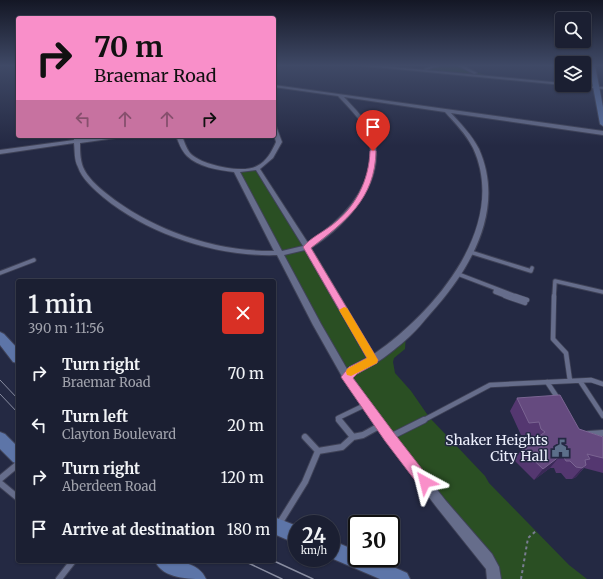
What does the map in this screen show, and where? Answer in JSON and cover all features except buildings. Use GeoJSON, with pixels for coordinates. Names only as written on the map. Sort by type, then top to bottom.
{"type":"FeatureCollection","features":[{"type":"Feature","properties":{"kind":"main road"},"geometry":{"type":"LineString","coordinates":[[600,92],[603,124]]}},
{"type":"Feature","properties":{"kind":"main road"},"geometry":{"type":"LineString","coordinates":[[0,337],[16,356]]}},
{"type":"Feature","properties":{"kind":"main road"},"geometry":{"type":"LineString","coordinates":[[0,439],[16,455]]}},
{"type":"Feature","properties":{"kind":"main road"},"geometry":{"type":"LineString","coordinates":[[276,526],[288,531]]}},
{"type":"Feature","properties":{"kind":"main road"},"geometry":{"type":"LineString","coordinates":[[340,553],[401,579]]}},
{"type":"Feature","properties":{"kind":"main road"},"geometry":{"type":"LineString","coordinates":[[168,563],[197,579]]}},
{"type":"Feature","properties":{"kind":"street"},"geometry":{"type":"LineString","coordinates":[[314,92],[603,133]]}},
{"type":"Feature","properties":{"kind":"street"},"geometry":{"type":"LineString","coordinates":[[77,139],[81,168],[97,190],[114,204],[134,217],[187,239],[241,252],[280,254],[307,247],[337,225],[351,211],[366,188],[373,168],[371,138],[362,121],[340,96]]}},
{"type":"Feature","properties":{"kind":"street"},"geometry":{"type":"LineString","coordinates":[[347,377],[353,370],[373,360],[406,334],[442,296],[465,264],[478,234],[485,199],[485,184],[476,148],[446,110]]}},
{"type":"Feature","properties":{"kind":"street"},"geometry":{"type":"LineString","coordinates":[[180,138],[190,156],[202,162],[236,171],[257,168],[265,162],[274,152],[279,142],[276,133]]}},
{"type":"Feature","properties":{"kind":"street"},"geometry":{"type":"LineString","coordinates":[[0,152],[90,138]]}},
{"type":"Feature","properties":{"kind":"street"},"geometry":{"type":"LineString","coordinates":[[257,168],[307,247],[373,360]]}},
{"type":"Feature","properties":{"kind":"street"},"geometry":{"type":"LineString","coordinates":[[236,171],[317,325],[347,377],[389,437],[482,553],[492,567],[494,579]]}},
{"type":"Feature","properties":{"kind":"lane"},"geometry":{"type":"LineString","coordinates":[[470,252],[531,271],[532,268]]}},
{"type":"Feature","properties":{"kind":"lane"},"geometry":{"type":"LineString","coordinates":[[0,273],[34,260]]}},
{"type":"Feature","properties":{"kind":"lane"},"geometry":{"type":"LineString","coordinates":[[458,274],[496,289],[495,292],[526,302]]}},
{"type":"Feature","properties":{"kind":"lane"},"geometry":{"type":"LineString","coordinates":[[570,381],[566,353],[553,339],[555,281],[603,292]]}},
{"type":"Feature","properties":{"kind":"lane"},"geometry":{"type":"LineString","coordinates":[[389,437],[490,385],[591,380],[603,384]]}},
{"type":"Feature","properties":{"kind":"lane"},"geometry":{"type":"LineString","coordinates":[[580,381],[603,416]]}},
{"type":"Feature","properties":{"kind":"lane"},"geometry":{"type":"LineString","coordinates":[[548,382],[564,408]]}},
{"type":"Feature","properties":{"kind":"lane"},"geometry":{"type":"LineString","coordinates":[[353,437],[338,418],[366,405]]}},
{"type":"Feature","properties":{"kind":"lane"},"geometry":{"type":"LineString","coordinates":[[318,451],[342,447],[353,437],[362,436],[381,425]]}},
{"type":"Feature","properties":{"kind":"lane"},"geometry":{"type":"LineString","coordinates":[[580,435],[603,433]]}},
{"type":"Feature","properties":{"kind":"lane"},"geometry":{"type":"LineString","coordinates":[[305,437],[318,451]]}},
{"type":"Feature","properties":{"kind":"lane"},"geometry":{"type":"LineString","coordinates":[[276,526],[305,482],[318,451]]}},
{"type":"Feature","properties":{"kind":"lane"},"geometry":{"type":"LineString","coordinates":[[0,479],[16,466]]}},
{"type":"Feature","properties":{"kind":"lane"},"geometry":{"type":"LineString","coordinates":[[0,483],[16,496]]}},
{"type":"Feature","properties":{"kind":"lane"},"geometry":{"type":"LineString","coordinates":[[59,579],[71,563]]}},
{"type":"Feature","properties":{"kind":"path"},"geometry":{"type":"LineString","coordinates":[[521,579],[528,538],[536,531]]}},
{"type":"Feature","properties":{"kind":"green space"},"geometry":{"type":"Polygon","coordinates":[[[257,168],[373,360],[406,334],[405,349],[394,358],[393,362],[395,373],[411,391],[429,417],[485,476],[489,483],[569,565],[587,579],[494,579],[366,405],[236,171],[257,168]]]}},
{"type":"Feature","properties":{"kind":"tram line"},"geometry":{"type":"LineString","coordinates":[[0,380],[16,397]]}},
{"type":"Feature","properties":{"kind":"tram line"},"geometry":{"type":"LineString","coordinates":[[0,394],[16,411]]}},
{"type":"Feature","properties":{"kind":"tram line"},"geometry":{"type":"LineString","coordinates":[[276,562],[313,579]]}},
{"type":"Feature","properties":{"kind":"tram line"},"geometry":{"type":"LineString","coordinates":[[248,563],[282,579]]}},
{"type":"Feature","properties":{"kind":"slow traffic"},"geometry":{"type":"LineString","coordinates":[[344,310],[373,360],[351,372]]}},
{"type":"Feature","properties":{"kind":"place","name":"Shaker Heights City Hall"},"geometry":{"type":"Point","coordinates":[561,448]}},
{"type":"Feature","properties":{"kind":"route"},"geometry":{"type":"LineString","coordinates":[[373,151],[373,168],[366,188],[351,211],[337,225],[307,247],[373,360],[353,370],[347,377],[389,437],[425,482]]}}]}
